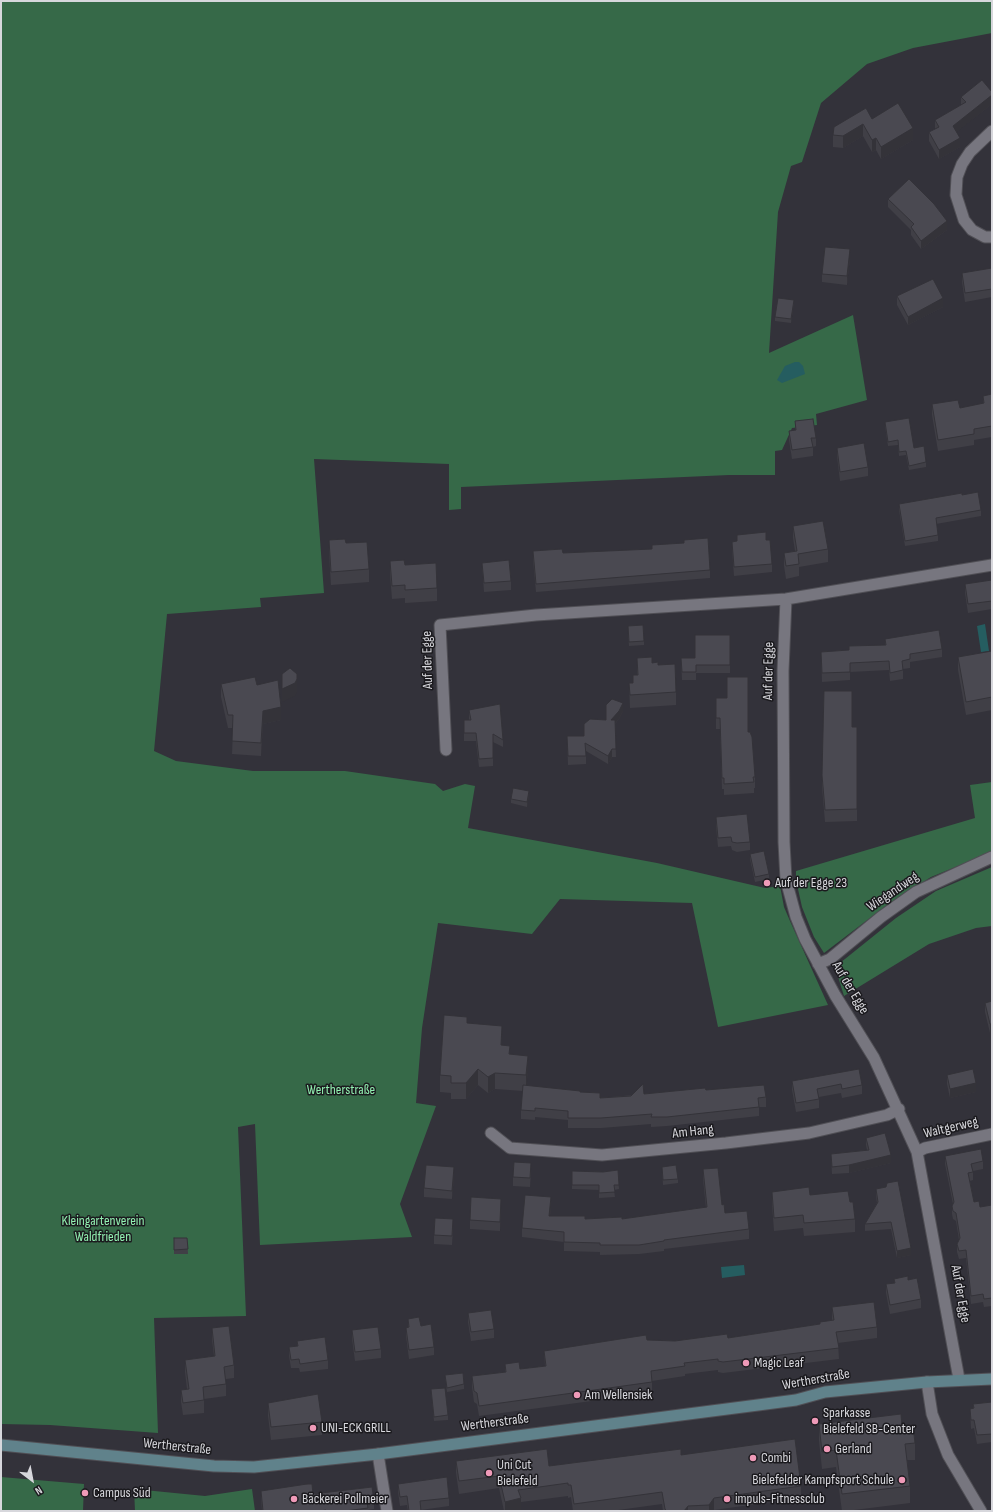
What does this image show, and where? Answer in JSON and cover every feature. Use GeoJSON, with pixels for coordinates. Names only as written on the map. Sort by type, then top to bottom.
{"type":"FeatureCollection","features":[{"type":"Feature","properties":{"kind":"main road","name":"Wertherstraße"},"geometry":{"type":"LineString","coordinates":[[1,1445],[233,1468],[269,1466],[378,1454],[788,1401],[825,1392],[927,1382],[992,1379]]}},
{"type":"Feature","properties":{"kind":"street"},"geometry":{"type":"LineString","coordinates":[[992,131],[970,152],[962,164],[957,177],[956,195],[964,220],[972,230],[985,237],[992,237]]}},
{"type":"Feature","properties":{"kind":"street","name":"Auf der Egge"},"geometry":{"type":"LineString","coordinates":[[446,750],[440,625],[536,615],[786,600],[992,565]]}},
{"type":"Feature","properties":{"kind":"street","name":"Auf der Egge"},"geometry":{"type":"LineString","coordinates":[[786,600],[783,671],[784,842],[786,880],[798,922],[818,964],[874,1058],[917,1152],[959,1380]]}},
{"type":"Feature","properties":{"kind":"street","name":"Wiegandweg"},"geometry":{"type":"LineString","coordinates":[[818,964],[830,959],[881,917],[916,892],[992,857]]}},
{"type":"Feature","properties":{"kind":"street","name":"Am Hang"},"geometry":{"type":"LineString","coordinates":[[490,1133],[510,1148],[602,1155],[726,1144],[809,1132],[887,1115],[899,1110]]}},
{"type":"Feature","properties":{"kind":"street","name":"Waltgerweg"},"geometry":{"type":"LineString","coordinates":[[917,1152],[925,1148],[992,1134]]}},
{"type":"Feature","properties":{"kind":"street"},"geometry":{"type":"LineString","coordinates":[[927,1382],[932,1414],[942,1442],[981,1511]]}},
{"type":"Feature","properties":{"kind":"street"},"geometry":{"type":"LineString","coordinates":[[378,1454],[387,1511]]}},
{"type":"Feature","properties":{"kind":"green space","name":"Kleingartenverein Waldfrieden"},"geometry":{"type":"Polygon","coordinates":[[[1,1],[992,1],[992,33],[913,48],[867,64],[821,103],[802,162],[791,166],[778,212],[769,353],[853,315],[867,400],[816,414],[817,425],[792,428],[782,450],[775,451],[775,475],[729,475],[461,487],[461,509],[449,510],[449,464],[314,459],[324,593],[260,598],[261,607],[167,614],[154,751],[176,761],[253,771],[345,771],[435,784],[443,791],[465,784],[475,786],[468,828],[657,863],[765,888],[780,886],[784,907],[828,1005],[718,1027],[692,903],[560,899],[532,934],[438,923],[422,1028],[416,1103],[436,1106],[400,1204],[412,1237],[260,1245],[255,1124],[238,1127],[246,1316],[154,1318],[158,1433],[50,1425],[1,1424],[1,1]]]}},
{"type":"Feature","properties":{"kind":"green space"},"geometry":{"type":"Polygon","coordinates":[[[992,782],[992,852],[931,877],[887,905],[824,953],[814,937],[802,907],[796,880],[796,871],[975,818],[970,785],[992,782]]]}},
{"type":"Feature","properties":{"kind":"green space"},"geometry":{"type":"Polygon","coordinates":[[[992,867],[992,926],[976,928],[929,944],[844,996],[835,967],[896,918],[936,891],[992,867]]]}},
{"type":"Feature","properties":{"kind":"green space"},"geometry":{"type":"Polygon","coordinates":[[[1,1477],[84,1484],[83,1511],[1,1511],[1,1477]]]}},
{"type":"Feature","properties":{"kind":"green space"},"geometry":{"type":"Polygon","coordinates":[[[134,1489],[205,1496],[252,1489],[255,1511],[135,1511],[134,1489]]]}},
{"type":"Feature","properties":{"kind":"water"},"geometry":{"type":"Polygon","coordinates":[[[799,362],[803,366],[805,374],[782,383],[777,380],[785,366],[799,362]]]}},
{"type":"Feature","properties":{"kind":"water"},"geometry":{"type":"Polygon","coordinates":[[[985,624],[989,651],[981,652],[977,626],[985,624]]]}},
{"type":"Feature","properties":{"kind":"water"},"geometry":{"type":"Polygon","coordinates":[[[744,1265],[745,1275],[722,1278],[721,1267],[744,1265]]]}},
{"type":"Feature","properties":{"kind":"building"},"geometry":{"type":"Polygon","coordinates":[[[982,80],[992,92],[992,95],[953,126],[960,138],[939,150],[929,132],[939,127],[935,120],[966,102],[961,97],[982,80]]]}},
{"type":"Feature","properties":{"kind":"building"},"geometry":{"type":"Polygon","coordinates":[[[898,103],[913,128],[881,147],[876,138],[872,140],[863,124],[843,136],[833,135],[834,127],[866,108],[872,119],[898,103]]]}},
{"type":"Feature","properties":{"kind":"building"},"geometry":{"type":"Polygon","coordinates":[[[909,179],[934,204],[947,221],[921,241],[911,227],[914,224],[888,199],[909,179]]]}},
{"type":"Feature","properties":{"kind":"building"},"geometry":{"type":"Polygon","coordinates":[[[825,247],[850,249],[847,276],[822,274],[825,247]]]}},
{"type":"Feature","properties":{"kind":"building"},"geometry":{"type":"Polygon","coordinates":[[[992,268],[992,289],[965,293],[962,273],[992,268]]]}},
{"type":"Feature","properties":{"kind":"building"},"geometry":{"type":"Polygon","coordinates":[[[933,279],[943,298],[908,317],[897,296],[933,279]]]}},
{"type":"Feature","properties":{"kind":"building"},"geometry":{"type":"Polygon","coordinates":[[[778,298],[794,300],[791,319],[775,317],[778,298]]]}},
{"type":"Feature","properties":{"kind":"building"},"geometry":{"type":"Polygon","coordinates":[[[992,394],[992,426],[974,429],[974,434],[938,440],[932,404],[958,400],[960,408],[984,403],[983,396],[992,394]]]}},
{"type":"Feature","properties":{"kind":"building"},"geometry":{"type":"Polygon","coordinates":[[[909,418],[914,448],[924,446],[926,462],[909,466],[906,451],[899,452],[898,440],[888,442],[885,422],[909,418]]]}},
{"type":"Feature","properties":{"kind":"building"},"geometry":{"type":"Polygon","coordinates":[[[813,419],[816,438],[811,438],[813,447],[792,450],[789,431],[796,430],[795,421],[813,419]]]}},
{"type":"Feature","properties":{"kind":"building"},"geometry":{"type":"Polygon","coordinates":[[[864,443],[868,467],[840,472],[837,448],[864,443]]]}},
{"type":"Feature","properties":{"kind":"building"},"geometry":{"type":"Polygon","coordinates":[[[978,492],[981,510],[936,518],[938,535],[905,541],[899,504],[962,493],[962,495],[978,492]]]}},
{"type":"Feature","properties":{"kind":"building"},"geometry":{"type":"Polygon","coordinates":[[[823,521],[828,549],[798,554],[799,564],[786,566],[784,553],[797,551],[793,526],[823,521]]]}},
{"type":"Feature","properties":{"kind":"building"},"geometry":{"type":"Polygon","coordinates":[[[766,532],[766,540],[770,540],[772,564],[734,567],[732,542],[737,541],[737,535],[766,532]]]}},
{"type":"Feature","properties":{"kind":"building"},"geometry":{"type":"Polygon","coordinates":[[[708,538],[710,570],[536,584],[533,551],[562,549],[563,553],[652,549],[652,545],[684,543],[684,540],[708,538]]]}},
{"type":"Feature","properties":{"kind":"building"},"geometry":{"type":"Polygon","coordinates":[[[345,539],[346,543],[367,542],[369,569],[331,572],[329,540],[345,539]]]}},
{"type":"Feature","properties":{"kind":"building"},"geometry":{"type":"Polygon","coordinates":[[[404,560],[405,565],[436,563],[437,588],[405,590],[405,585],[392,586],[390,561],[404,560]]]}},
{"type":"Feature","properties":{"kind":"building"},"geometry":{"type":"Polygon","coordinates":[[[509,560],[511,581],[484,583],[482,563],[509,560]]]}},
{"type":"Feature","properties":{"kind":"building"},"geometry":{"type":"Polygon","coordinates":[[[992,580],[992,601],[968,604],[965,584],[992,580]]]}},
{"type":"Feature","properties":{"kind":"building"},"geometry":{"type":"Polygon","coordinates":[[[643,625],[644,641],[629,642],[628,626],[643,625]]]}},
{"type":"Feature","properties":{"kind":"building"},"geometry":{"type":"Polygon","coordinates":[[[939,630],[942,649],[910,654],[910,659],[902,661],[903,670],[890,673],[889,661],[850,663],[850,672],[822,673],[821,652],[849,650],[849,646],[886,645],[885,639],[939,630]]]}},
{"type":"Feature","properties":{"kind":"building"},"geometry":{"type":"Polygon","coordinates":[[[695,635],[730,635],[730,665],[696,665],[696,672],[682,672],[681,658],[695,658],[695,635]]]}},
{"type":"Feature","properties":{"kind":"building"},"geometry":{"type":"Polygon","coordinates":[[[992,651],[992,697],[966,702],[958,657],[992,651]]]}},
{"type":"Feature","properties":{"kind":"building"},"geometry":{"type":"Polygon","coordinates":[[[652,657],[652,663],[658,662],[658,665],[675,664],[676,692],[630,695],[629,683],[633,683],[633,675],[638,675],[637,658],[652,657]]]}},
{"type":"Feature","properties":{"kind":"building"},"geometry":{"type":"Polygon","coordinates":[[[290,668],[297,674],[297,679],[295,683],[282,689],[282,674],[290,668]]]}},
{"type":"Feature","properties":{"kind":"building"},"geometry":{"type":"Polygon","coordinates":[[[255,677],[257,685],[278,680],[281,707],[263,711],[261,743],[232,741],[233,715],[228,715],[221,684],[255,677]]]}},
{"type":"Feature","properties":{"kind":"building"},"geometry":{"type":"Polygon","coordinates":[[[727,677],[748,677],[748,732],[750,732],[752,737],[755,777],[753,777],[754,782],[724,784],[724,778],[722,778],[720,718],[716,718],[716,698],[727,698],[727,677]]]}},
{"type":"Feature","properties":{"kind":"building"},"geometry":{"type":"Polygon","coordinates":[[[824,691],[852,691],[852,727],[857,727],[857,809],[825,810],[822,775],[824,691]]]}},
{"type":"Feature","properties":{"kind":"building"},"geometry":{"type":"Polygon","coordinates":[[[612,699],[623,703],[619,711],[611,720],[615,720],[616,749],[612,749],[608,756],[585,743],[586,756],[568,756],[567,736],[584,736],[584,724],[590,719],[606,720],[606,705],[612,699]]]}},
{"type":"Feature","properties":{"kind":"building"},"geometry":{"type":"Polygon","coordinates":[[[500,704],[503,740],[493,734],[493,758],[479,759],[476,733],[464,733],[464,720],[471,720],[469,710],[500,704]]]}},
{"type":"Feature","properties":{"kind":"building"},"geometry":{"type":"Polygon","coordinates":[[[513,788],[529,791],[527,802],[511,799],[513,788]]]}},
{"type":"Feature","properties":{"kind":"building"},"geometry":{"type":"Polygon","coordinates":[[[747,814],[750,842],[732,842],[731,837],[718,838],[716,817],[747,814]]]}},
{"type":"Feature","properties":{"kind":"building"},"geometry":{"type":"Polygon","coordinates":[[[764,851],[769,874],[755,877],[750,854],[764,851]]]}},
{"type":"Feature","properties":{"kind":"building"},"geometry":{"type":"Polygon","coordinates":[[[992,1001],[992,1024],[990,1024],[985,1003],[992,1001]]]}},
{"type":"Feature","properties":{"kind":"building"},"geometry":{"type":"Polygon","coordinates":[[[444,1015],[467,1017],[467,1023],[502,1026],[501,1045],[510,1046],[509,1054],[528,1056],[526,1075],[495,1073],[488,1077],[478,1069],[466,1083],[451,1083],[451,1076],[440,1075],[444,1015]]]}},
{"type":"Feature","properties":{"kind":"building"},"geometry":{"type":"Polygon","coordinates":[[[859,1069],[862,1085],[842,1089],[841,1084],[817,1089],[819,1099],[796,1103],[792,1081],[859,1069]]]}},
{"type":"Feature","properties":{"kind":"building"},"geometry":{"type":"Polygon","coordinates":[[[973,1069],[976,1083],[950,1089],[947,1075],[973,1069]]]}},
{"type":"Feature","properties":{"kind":"building"},"geometry":{"type":"Polygon","coordinates":[[[643,1084],[644,1094],[705,1088],[706,1090],[764,1085],[766,1097],[758,1098],[759,1107],[667,1117],[651,1117],[652,1114],[601,1118],[568,1118],[568,1111],[535,1108],[535,1111],[521,1110],[523,1085],[600,1093],[600,1098],[631,1096],[643,1084]]]}},
{"type":"Feature","properties":{"kind":"building"},"geometry":{"type":"Polygon","coordinates":[[[885,1133],[891,1155],[849,1165],[832,1167],[831,1154],[869,1150],[866,1138],[885,1133]]]}},
{"type":"Feature","properties":{"kind":"building"},"geometry":{"type":"Polygon","coordinates":[[[981,1149],[983,1161],[971,1164],[973,1172],[968,1173],[974,1202],[979,1201],[980,1207],[992,1205],[992,1298],[984,1299],[983,1294],[971,1296],[966,1250],[959,1251],[957,1244],[960,1238],[956,1213],[953,1211],[952,1206],[954,1202],[945,1156],[981,1149]]]}},
{"type":"Feature","properties":{"kind":"building"},"geometry":{"type":"Polygon","coordinates":[[[514,1162],[531,1163],[530,1178],[513,1177],[514,1162]]]}},
{"type":"Feature","properties":{"kind":"building"},"geometry":{"type":"Polygon","coordinates":[[[426,1165],[454,1167],[452,1191],[424,1188],[426,1165]]]}},
{"type":"Feature","properties":{"kind":"building"},"geometry":{"type":"Polygon","coordinates":[[[676,1165],[678,1179],[663,1180],[662,1167],[676,1165]]]}},
{"type":"Feature","properties":{"kind":"building"},"geometry":{"type":"Polygon","coordinates":[[[718,1168],[722,1205],[724,1204],[725,1213],[747,1211],[749,1229],[664,1240],[639,1245],[600,1245],[600,1243],[564,1242],[564,1232],[522,1228],[525,1195],[551,1197],[549,1216],[585,1216],[585,1219],[622,1217],[622,1219],[707,1207],[703,1169],[718,1168]]]}},
{"type":"Feature","properties":{"kind":"building"},"geometry":{"type":"Polygon","coordinates":[[[618,1170],[619,1185],[614,1185],[615,1192],[599,1193],[599,1185],[572,1185],[572,1171],[603,1172],[618,1170]]]}},
{"type":"Feature","properties":{"kind":"building"},"geometry":{"type":"Polygon","coordinates":[[[898,1181],[911,1248],[897,1251],[891,1222],[865,1224],[878,1202],[876,1189],[886,1187],[887,1183],[898,1181]]]}},
{"type":"Feature","properties":{"kind":"building"},"geometry":{"type":"Polygon","coordinates":[[[809,1187],[810,1195],[848,1191],[850,1202],[853,1202],[855,1219],[804,1223],[803,1215],[774,1218],[772,1192],[809,1187]]]}},
{"type":"Feature","properties":{"kind":"building"},"geometry":{"type":"Polygon","coordinates":[[[471,1197],[501,1199],[500,1222],[470,1220],[471,1197]]]}},
{"type":"Feature","properties":{"kind":"building"},"geometry":{"type":"Polygon","coordinates":[[[435,1218],[453,1219],[452,1236],[434,1235],[435,1218]]]}},
{"type":"Feature","properties":{"kind":"building"},"geometry":{"type":"Polygon","coordinates":[[[174,1238],[187,1238],[188,1249],[174,1250],[174,1238]]]}},
{"type":"Feature","properties":{"kind":"building"},"geometry":{"type":"Polygon","coordinates":[[[908,1276],[908,1280],[917,1278],[921,1299],[890,1305],[886,1284],[895,1283],[894,1279],[908,1276]]]}},
{"type":"Feature","properties":{"kind":"building"},"geometry":{"type":"Polygon","coordinates":[[[874,1302],[877,1327],[836,1332],[839,1348],[723,1362],[718,1361],[718,1359],[684,1363],[685,1366],[651,1371],[652,1382],[479,1406],[477,1393],[474,1391],[472,1376],[506,1372],[505,1364],[519,1362],[520,1369],[546,1366],[544,1351],[646,1335],[647,1340],[675,1341],[727,1334],[728,1338],[820,1324],[820,1322],[834,1320],[832,1307],[874,1302]]]}},
{"type":"Feature","properties":{"kind":"building"},"geometry":{"type":"Polygon","coordinates":[[[491,1310],[494,1329],[471,1332],[468,1313],[491,1310]]]}},
{"type":"Feature","properties":{"kind":"building"},"geometry":{"type":"Polygon","coordinates":[[[419,1317],[421,1326],[431,1324],[434,1347],[409,1350],[406,1328],[409,1327],[408,1319],[419,1317]]]}},
{"type":"Feature","properties":{"kind":"building"},"geometry":{"type":"Polygon","coordinates":[[[229,1326],[234,1365],[224,1367],[226,1384],[203,1387],[204,1400],[183,1403],[181,1390],[189,1389],[185,1360],[215,1356],[212,1328],[229,1326]]]}},
{"type":"Feature","properties":{"kind":"building"},"geometry":{"type":"Polygon","coordinates":[[[378,1327],[381,1349],[355,1352],[352,1330],[378,1327]]]}},
{"type":"Feature","properties":{"kind":"building"},"geometry":{"type":"Polygon","coordinates":[[[325,1337],[328,1360],[300,1364],[299,1359],[291,1360],[289,1347],[298,1346],[297,1341],[325,1337]]]}},
{"type":"Feature","properties":{"kind":"building"},"geometry":{"type":"Polygon","coordinates":[[[463,1373],[464,1384],[447,1388],[445,1375],[463,1373]]]}},
{"type":"Feature","properties":{"kind":"building"},"geometry":{"type":"Polygon","coordinates":[[[445,1388],[448,1415],[434,1417],[431,1389],[445,1388]]]}},
{"type":"Feature","properties":{"kind":"building"},"geometry":{"type":"Polygon","coordinates":[[[318,1394],[322,1422],[271,1427],[268,1403],[318,1394]]]}},
{"type":"Feature","properties":{"kind":"building"},"geometry":{"type":"Polygon","coordinates":[[[992,1402],[992,1434],[977,1435],[974,1420],[971,1420],[970,1409],[974,1408],[973,1404],[992,1402]]]}},
{"type":"Feature","properties":{"kind":"building"},"geometry":{"type":"Polygon","coordinates":[[[901,1414],[902,1427],[913,1426],[915,1443],[905,1444],[910,1486],[842,1494],[836,1450],[822,1452],[819,1424],[901,1414]]]}},
{"type":"Feature","properties":{"kind":"building"},"geometry":{"type":"Polygon","coordinates":[[[795,1439],[801,1486],[714,1498],[709,1505],[688,1506],[684,1511],[667,1511],[665,1509],[662,1492],[574,1504],[571,1485],[568,1485],[568,1483],[518,1490],[521,1498],[505,1502],[499,1476],[459,1481],[456,1461],[547,1449],[549,1466],[681,1449],[681,1455],[795,1439]]]}},
{"type":"Feature","properties":{"kind":"building"},"geometry":{"type":"Polygon","coordinates":[[[447,1477],[449,1498],[420,1501],[421,1511],[409,1511],[407,1496],[400,1497],[398,1484],[447,1477]]]}},
{"type":"Feature","properties":{"kind":"building"},"geometry":{"type":"Polygon","coordinates":[[[312,1484],[313,1494],[372,1487],[374,1501],[367,1502],[368,1508],[345,1511],[263,1511],[261,1491],[312,1484]]]}},
{"type":"Feature","properties":{"kind":"place","name":"Auf der Egge 23"},"geometry":{"type":"Point","coordinates":[767,883]}},
{"type":"Feature","properties":{"kind":"place","name":"Magic Leaf"},"geometry":{"type":"Point","coordinates":[746,1363]}},
{"type":"Feature","properties":{"kind":"place","name":"Am Wellensiek"},"geometry":{"type":"Point","coordinates":[577,1395]}},
{"type":"Feature","properties":{"kind":"place","name":"Sparkasse Bielefeld SB-Center"},"geometry":{"type":"Point","coordinates":[815,1421]}},
{"type":"Feature","properties":{"kind":"place","name":"UNI-ECK GRILL"},"geometry":{"type":"Point","coordinates":[313,1428]}},
{"type":"Feature","properties":{"kind":"place","name":"Gerland"},"geometry":{"type":"Point","coordinates":[827,1449]}},
{"type":"Feature","properties":{"kind":"place","name":"Combi"},"geometry":{"type":"Point","coordinates":[753,1458]}},
{"type":"Feature","properties":{"kind":"place","name":"Uni Cut Bielefeld"},"geometry":{"type":"Point","coordinates":[489,1473]}},
{"type":"Feature","properties":{"kind":"place","name":"Bielefelder Kampfsport Schule"},"geometry":{"type":"Point","coordinates":[902,1480]}},
{"type":"Feature","properties":{"kind":"place","name":"Campus Süd"},"geometry":{"type":"Point","coordinates":[85,1493]}},
{"type":"Feature","properties":{"kind":"place","name":"Bäckerei Pollmeier"},"geometry":{"type":"Point","coordinates":[294,1499]}},
{"type":"Feature","properties":{"kind":"place","name":"impuls-Fitnessclub"},"geometry":{"type":"Point","coordinates":[727,1499]}}]}
